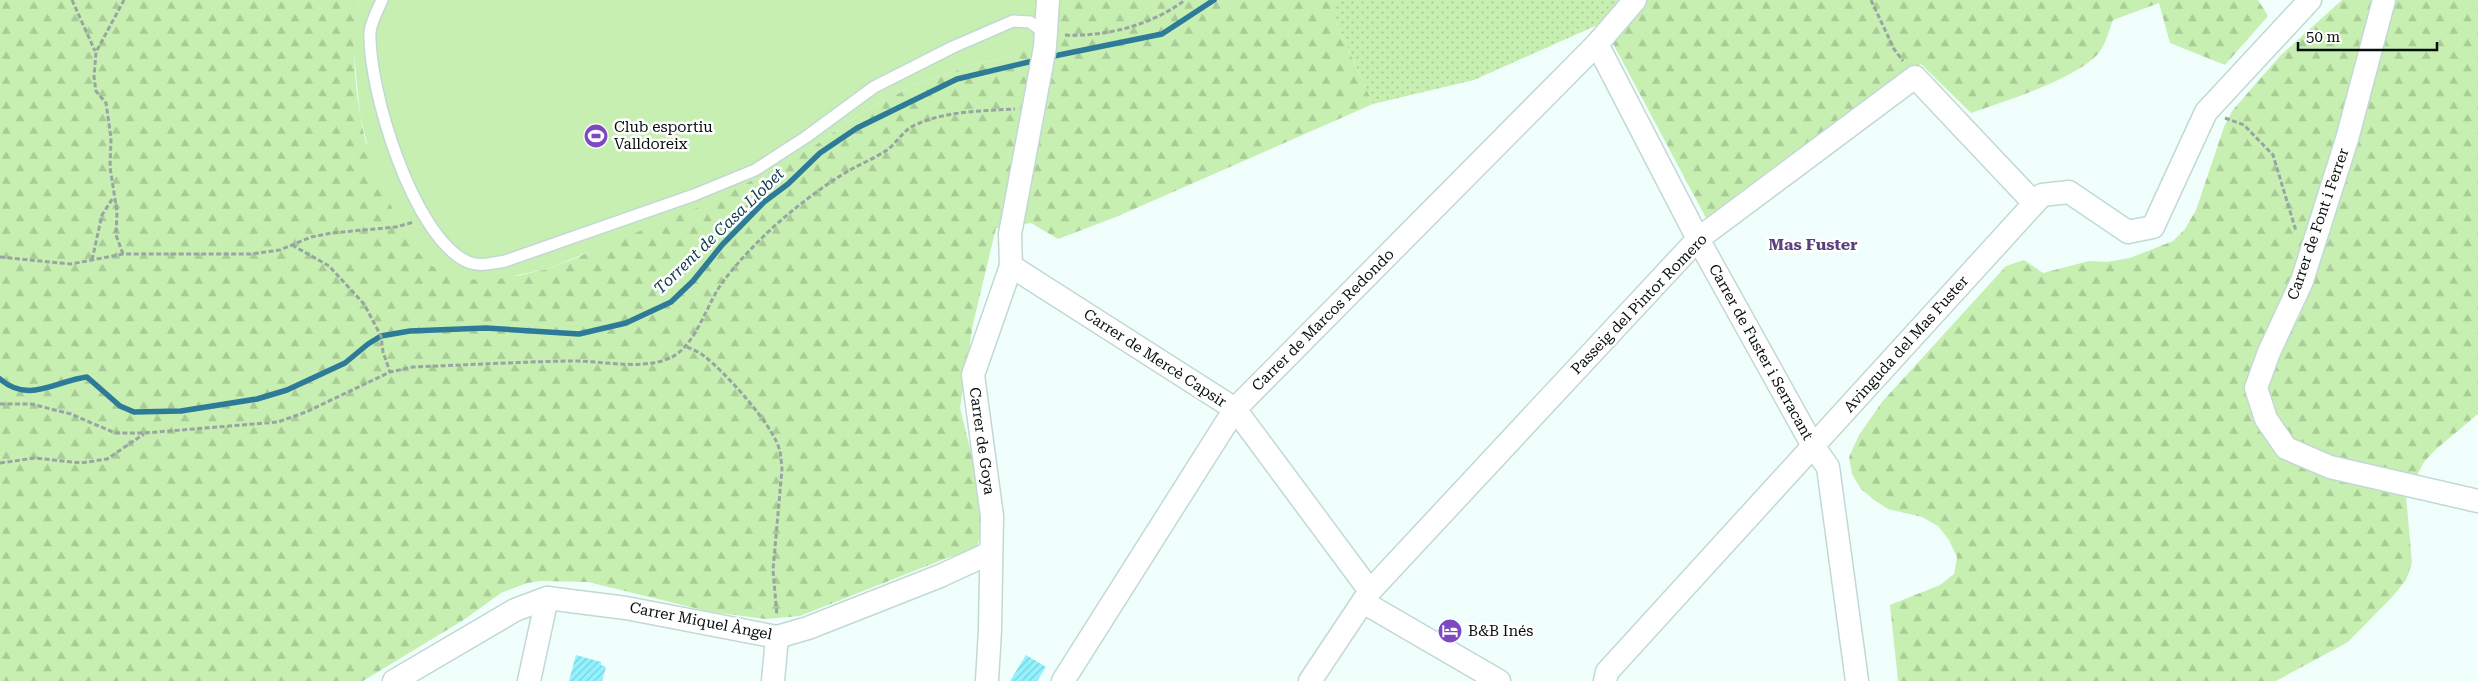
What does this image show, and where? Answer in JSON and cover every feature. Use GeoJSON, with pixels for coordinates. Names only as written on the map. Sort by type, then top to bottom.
{"type":"FeatureCollection","features":[{"type":"Feature","properties":{"kind":"street","name":"Carrer de Goya"},"geometry":{"type":"LineString","coordinates":[[987,681],[992,516],[973,375],[1011,266],[1010,234],[1045,40],[1048,0]]}},
{"type":"Feature","properties":{"kind":"street","name":"Carrer de Marcos Redondo"},"geometry":{"type":"LineString","coordinates":[[1063,681],[1235,409],[1597,44],[1635,0]]}},
{"type":"Feature","properties":{"kind":"street"},"geometry":{"type":"LineString","coordinates":[[2206,112],[2310,0]]}},
{"type":"Feature","properties":{"kind":"street","name":"Carrer de Font i Ferrer"},"geometry":{"type":"LineString","coordinates":[[2384,0],[2346,139],[2302,281],[2269,352],[2256,388],[2266,419],[2286,448],[2330,467],[2476,496]]}},
{"type":"Feature","properties":{"kind":"street","name":"Carrer de Fuster i Serracant"},"geometry":{"type":"LineString","coordinates":[[1597,44],[1698,239],[1814,446],[1828,467],[1857,681]]}},
{"type":"Feature","properties":{"kind":"street"},"geometry":{"type":"LineString","coordinates":[[1915,77],[2034,203]]}},
{"type":"Feature","properties":{"kind":"street","name":"Passeig del Pintor Romero"},"geometry":{"type":"LineString","coordinates":[[1310,681],[1366,597],[1698,239],[1915,77]]}},
{"type":"Feature","properties":{"kind":"street","name":"Avinguda del Mas Fuster"},"geometry":{"type":"LineString","coordinates":[[1605,681],[1607,672],[2042,195],[2068,192],[2128,232],[2153,227],[2206,112]]}},
{"type":"Feature","properties":{"kind":"street","name":"Carrer de Mercè Capsir"},"geometry":{"type":"LineString","coordinates":[[1011,266],[1235,409],[1366,597],[1499,681]]}},
{"type":"Feature","properties":{"kind":"street","name":"Carrer Miquel Àngel"},"geometry":{"type":"LineString","coordinates":[[547,598],[626,608],[777,637],[808,628],[923,583],[990,553]]}},
{"type":"Feature","properties":{"kind":"street"},"geometry":{"type":"LineString","coordinates":[[394,681],[515,610],[547,598]]}},
{"type":"Feature","properties":{"kind":"street"},"geometry":{"type":"LineString","coordinates":[[528,681],[547,598]]}},
{"type":"Feature","properties":{"kind":"street"},"geometry":{"type":"LineString","coordinates":[[773,681],[777,637]]}},
{"type":"Feature","properties":{"kind":"lane"},"geometry":{"type":"LineString","coordinates":[[382,0],[370,30],[372,66],[386,126],[403,173],[426,218],[440,240],[449,250],[470,263],[484,265],[505,261],[694,196],[755,170],[813,132],[874,87],[953,47],[1013,21],[1030,22],[1045,40]]}},
{"type":"Feature","properties":{"kind":"path"},"geometry":{"type":"LineString","coordinates":[[72,0],[96,52]]}},
{"type":"Feature","properties":{"kind":"path"},"geometry":{"type":"LineString","coordinates":[[123,254],[116,235],[116,212],[110,166],[111,138],[106,103],[96,90],[94,77],[96,52],[124,0]]}},
{"type":"Feature","properties":{"kind":"path"},"geometry":{"type":"LineString","coordinates":[[1045,40],[1074,35],[1112,32],[1157,15],[1185,0]]}},
{"type":"Feature","properties":{"kind":"path"},"geometry":{"type":"LineString","coordinates":[[1870,0],[1894,49],[1915,77]]}},
{"type":"Feature","properties":{"kind":"path"},"geometry":{"type":"LineString","coordinates":[[0,404],[32,404],[71,414],[115,433],[145,433],[278,422],[306,412],[390,372],[413,367],[570,361],[653,363],[671,358],[687,346],[723,280],[760,241],[829,184],[889,148],[906,130],[939,117],[972,111],[1034,107]]}},
{"type":"Feature","properties":{"kind":"path"},"geometry":{"type":"LineString","coordinates":[[2206,112],[2244,125],[2273,155],[2296,233]]}},
{"type":"Feature","properties":{"kind":"path"},"geometry":{"type":"LineString","coordinates":[[92,260],[102,215],[113,198]]}},
{"type":"Feature","properties":{"kind":"path"},"geometry":{"type":"LineString","coordinates":[[0,257],[59,263],[92,260],[123,254],[251,254],[280,250],[318,236],[396,227],[426,218]]}},
{"type":"Feature","properties":{"kind":"path"},"geometry":{"type":"LineString","coordinates":[[292,245],[329,266],[364,304],[381,336],[382,352],[390,372]]}},
{"type":"Feature","properties":{"kind":"path"},"geometry":{"type":"LineString","coordinates":[[687,346],[703,355],[746,399],[770,431],[781,454],[781,484],[772,570],[777,614],[777,637]]}},
{"type":"Feature","properties":{"kind":"path"},"geometry":{"type":"LineString","coordinates":[[0,462],[35,458],[81,463],[107,459],[145,433]]}},
{"type":"Feature","properties":{"kind":"green space"},"geometry":{"type":"Polygon","coordinates":[[[0,0],[359,0],[354,54],[359,108],[366,143],[517,276],[547,269],[576,258],[811,148],[863,112],[914,85],[975,64],[1013,56],[1041,0],[1335,0],[1335,20],[1373,104],[1116,217],[1058,239],[1031,223],[996,228],[973,324],[960,408],[985,508],[977,549],[947,558],[800,616],[766,619],[711,612],[588,582],[541,581],[527,583],[501,593],[465,619],[363,681],[0,681],[0,0]]]}},
{"type":"Feature","properties":{"kind":"green space","name":"Club esportiu Valldoreix"},"geometry":{"type":"Polygon","coordinates":[[[359,0],[1041,0],[1032,45],[1013,56],[975,64],[914,85],[863,112],[811,148],[716,200],[547,269],[489,281],[459,278],[432,266],[410,244],[374,171],[360,115],[354,53],[355,23],[359,0]]]}},
{"type":"Feature","properties":{"kind":"green space"},"geometry":{"type":"Polygon","coordinates":[[[1335,0],[1637,0],[1602,23],[1474,80],[1373,104],[1335,20],[1335,0]]]}},
{"type":"Feature","properties":{"kind":"green space"},"geometry":{"type":"Polygon","coordinates":[[[1637,0],[2258,0],[2268,16],[2225,65],[2170,43],[2159,3],[2113,20],[2100,52],[2086,64],[2071,73],[2038,89],[1971,113],[1921,64],[1831,125],[1706,218],[1602,23],[1637,0]]]}},
{"type":"Feature","properties":{"kind":"green space"},"geometry":{"type":"Polygon","coordinates":[[[2342,0],[2478,0],[2478,414],[2435,450],[2424,462],[2406,496],[2412,563],[2406,580],[2348,642],[2276,681],[1898,681],[1890,605],[1940,585],[1954,574],[1957,557],[1949,540],[1938,526],[1922,517],[1888,509],[1861,489],[1852,474],[1849,457],[1859,435],[1882,402],[2006,266],[2024,260],[2043,273],[2089,261],[2107,262],[2130,258],[2173,241],[2185,229],[2196,210],[2224,127],[2232,111],[2280,56],[2342,0]]]}},
{"type":"Feature","properties":{"kind":"building"},"geometry":{"type":"Polygon","coordinates":[[[576,655],[601,662],[601,665],[606,667],[602,681],[569,681],[576,655]]]}},
{"type":"Feature","properties":{"kind":"building"},"geometry":{"type":"Polygon","coordinates":[[[1026,655],[1046,667],[1037,681],[1010,681],[1026,655]]]}},
{"type":"Feature","properties":{"kind":"waterway","name":"Torrent de Casa Llobet"},"geometry":{"type":"LineString","coordinates":[[1049,57],[1162,34],[1214,0]]}},
{"type":"Feature","properties":{"kind":"waterway","name":"Torrent de Casa Llobet"},"geometry":{"type":"LineString","coordinates":[[0,379],[21,390],[32,390],[87,377],[120,406],[134,412],[181,411],[257,399],[287,390],[345,363],[381,336],[410,331],[486,328],[579,334],[626,323],[671,302],[693,281],[722,245],[764,202],[788,184],[820,153],[857,128],[957,79],[1037,60]]}},
{"type":"Feature","properties":{"kind":"place","name":"Club esportiu Valldoreix"},"geometry":{"type":"Point","coordinates":[596,136]}},
{"type":"Feature","properties":{"kind":"place","name":"B&B Inés"},"geometry":{"type":"Point","coordinates":[1450,631]}},
{"type":"Feature","properties":{"kind":"district","name":"Mas Fuster"},"geometry":{"type":"Point","coordinates":[1813,244]}}]}
